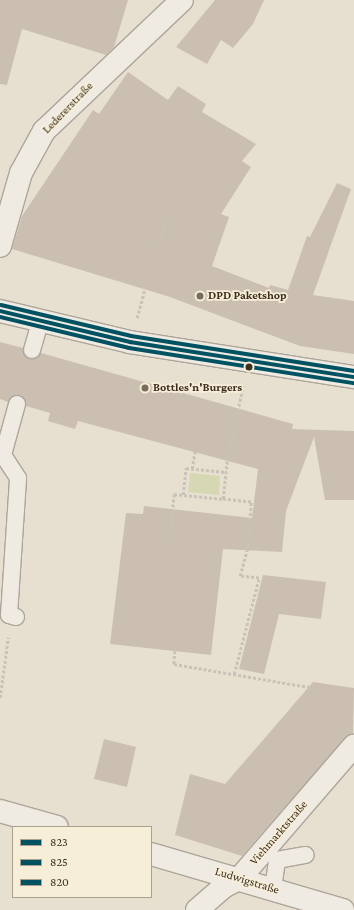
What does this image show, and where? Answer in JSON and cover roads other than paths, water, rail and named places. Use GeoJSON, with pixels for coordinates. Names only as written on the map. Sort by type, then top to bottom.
{"type":"FeatureCollection","features":[{"type":"Feature","properties":{"kind":"street","name":"Ledererstraße"},"geometry":{"type":"LineString","coordinates":[[0,246],[21,173],[44,130],[182,0]]}},
{"type":"Feature","properties":{"kind":"street"},"geometry":{"type":"LineString","coordinates":[[0,311],[40,322],[248,362],[354,377]]}},
{"type":"Feature","properties":{"kind":"street","name":"Viehmarktstraße"},"geometry":{"type":"LineString","coordinates":[[197,910],[226,886],[239,879],[354,746]]}},
{"type":"Feature","properties":{"kind":"street"},"geometry":{"type":"LineString","coordinates":[[0,811],[53,826]]}},
{"type":"Feature","properties":{"kind":"street","name":"Ludwigstraße"},"geometry":{"type":"LineString","coordinates":[[152,854],[343,910]]}},
{"type":"Feature","properties":{"kind":"lane"},"geometry":{"type":"LineString","coordinates":[[32,350],[40,322]]}},
{"type":"Feature","properties":{"kind":"lane"},"geometry":{"type":"LineString","coordinates":[[13,616],[23,479],[3,455],[17,404]]}},
{"type":"Feature","properties":{"kind":"lane"},"geometry":{"type":"LineString","coordinates":[[273,889],[277,860],[306,855]]}},
{"type":"Feature","properties":{"kind":"place","name":"DPD Paketshop"},"geometry":{"type":"Point","coordinates":[200,296]}},
{"type":"Feature","properties":{"kind":"place","name":"Bottles'n'Burgers"},"geometry":{"type":"Point","coordinates":[145,388]}}]}
